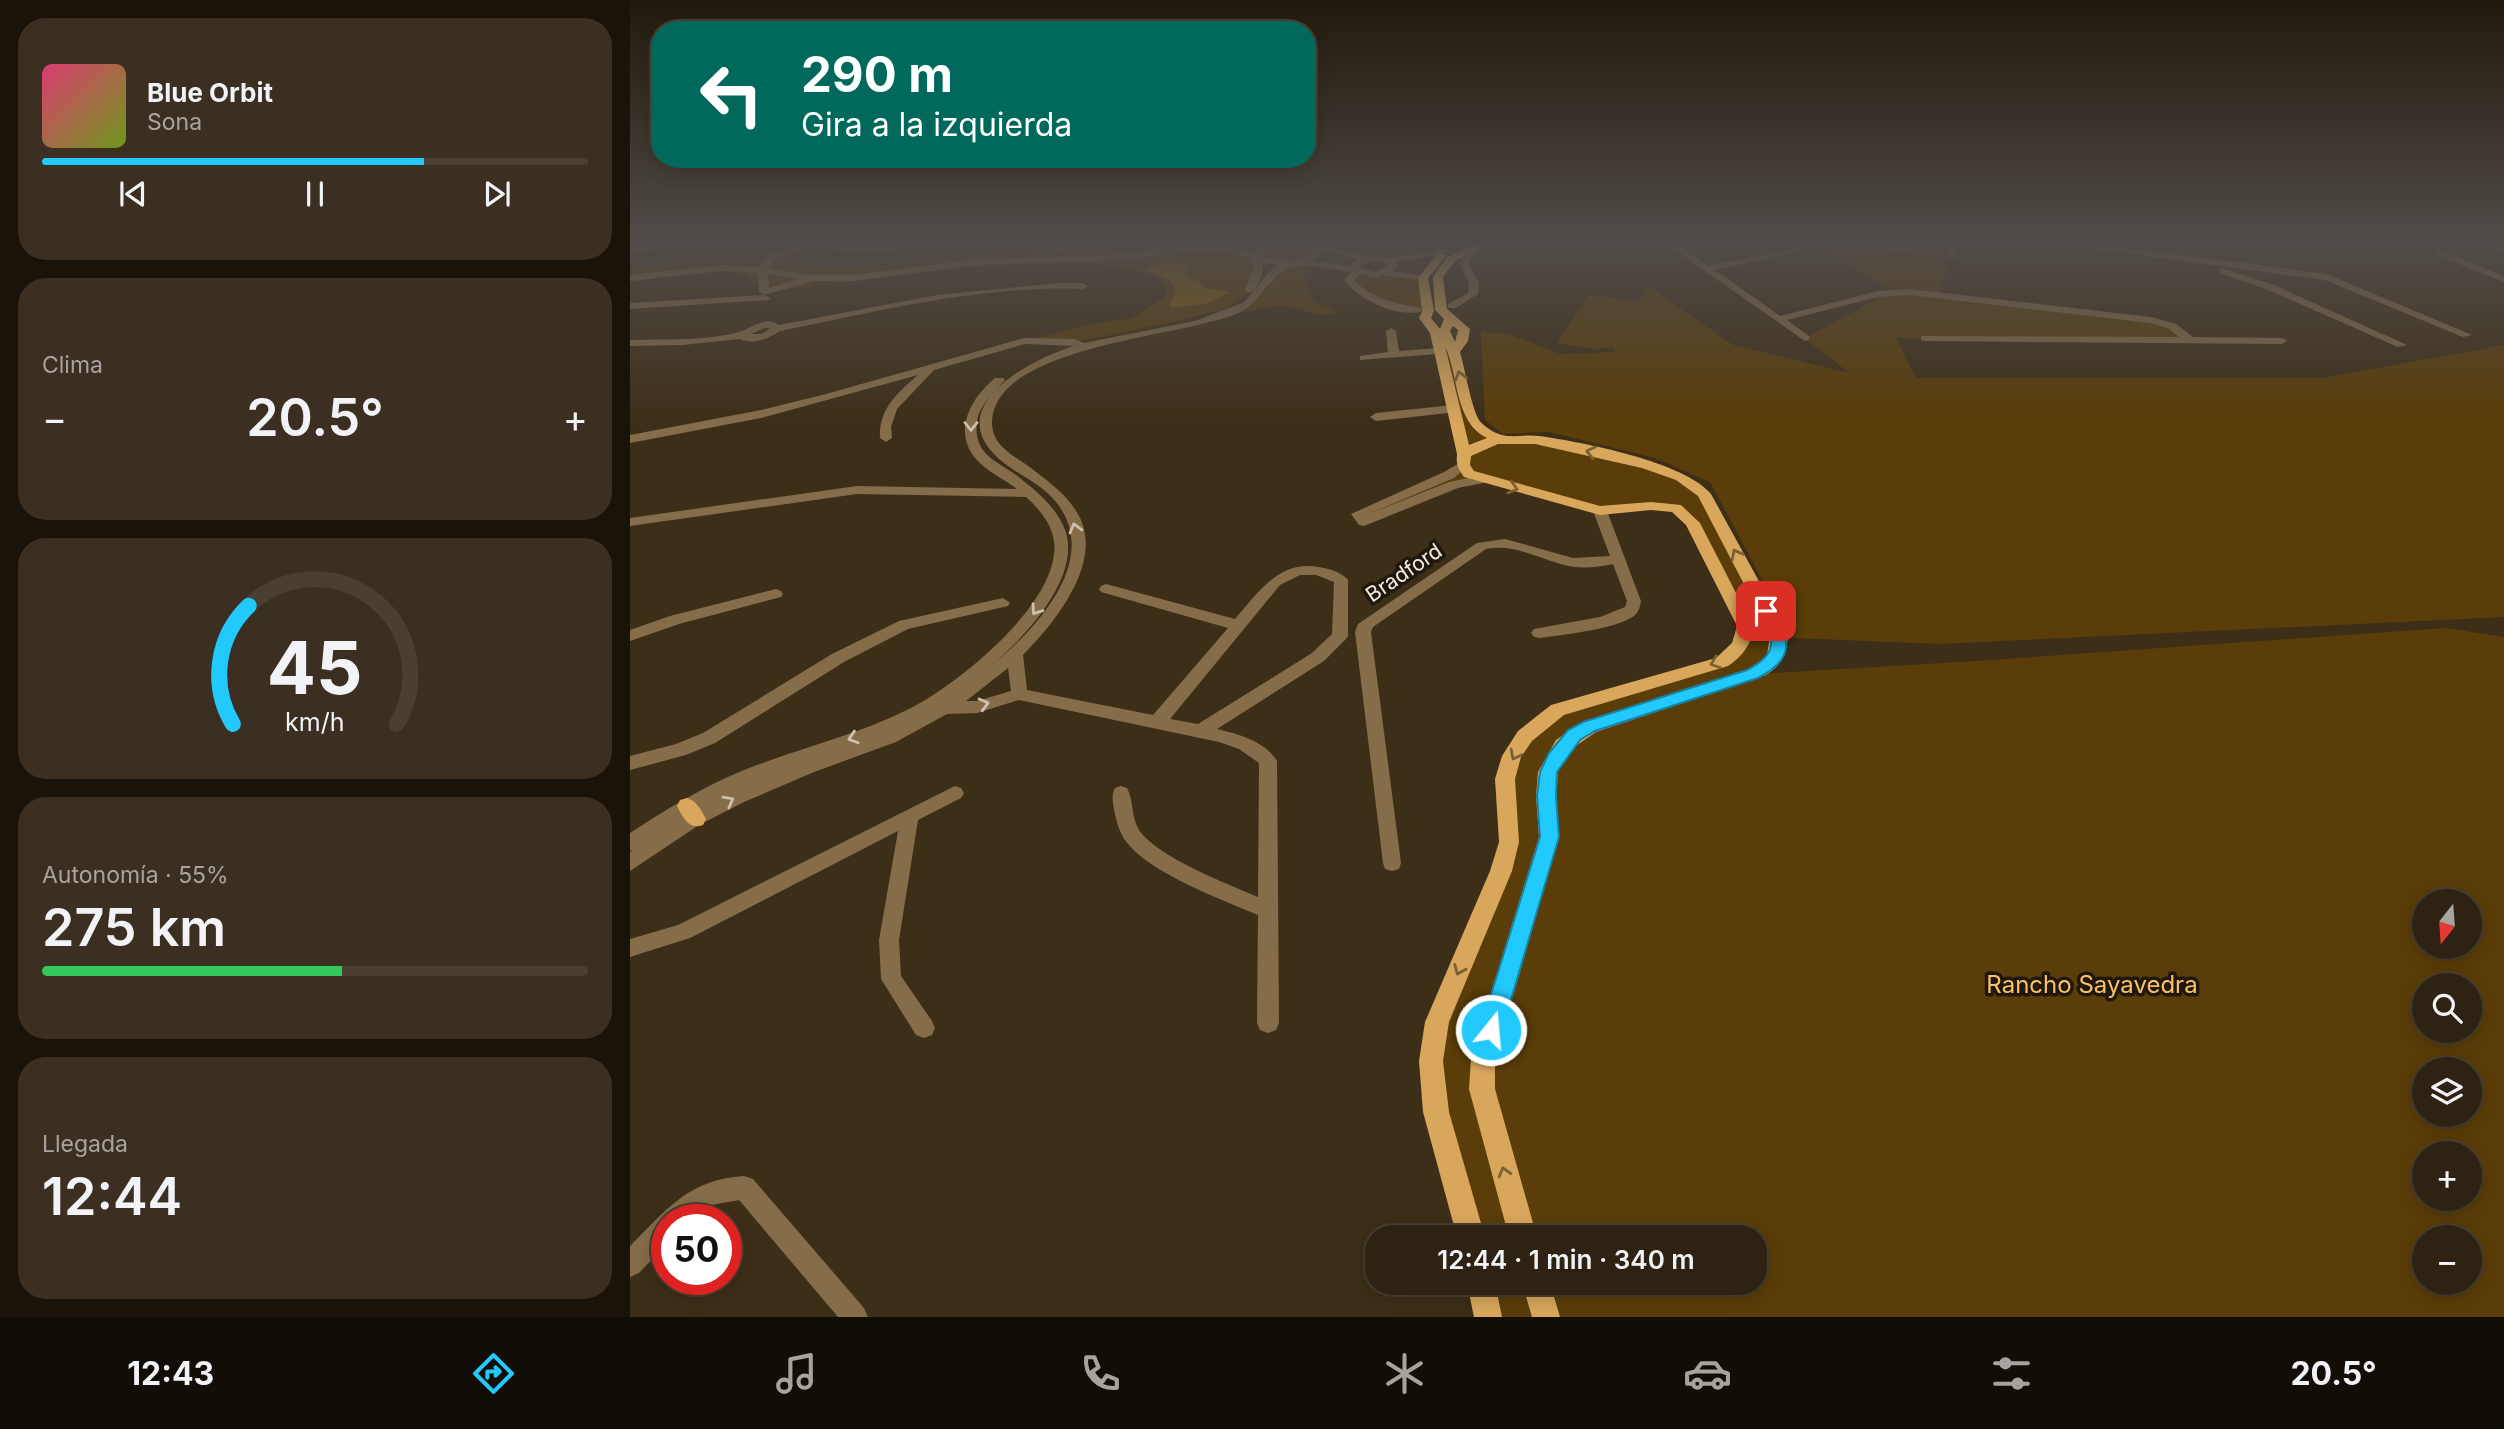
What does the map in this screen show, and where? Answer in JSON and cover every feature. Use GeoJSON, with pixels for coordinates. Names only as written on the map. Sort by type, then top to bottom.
{"type":"FeatureCollection","features":[{"type":"Feature","properties":{"kind":"main road"},"geometry":{"type":"LineString","coordinates":[[1431,302],[1469,474],[1600,511],[1651,506],[1676,508],[1692,523],[1745,626],[1744,642],[1722,662],[1558,710],[1525,736],[1512,756],[1505,779],[1509,842],[1501,871],[1437,1022],[1431,1061],[1436,1112],[1468,1225]]}},
{"type":"Feature","properties":{"kind":"main road"},"geometry":{"type":"LineString","coordinates":[[1437,302],[1438,326],[1454,352],[1473,421],[1483,431],[1501,440]]}},
{"type":"Feature","properties":{"kind":"main road"},"geometry":{"type":"LineString","coordinates":[[1438,326],[1464,329],[1462,341],[1454,352]]}},
{"type":"Feature","properties":{"kind":"main road"},"geometry":{"type":"LineString","coordinates":[[1464,460],[1473,447],[1501,440],[1549,442],[1657,468],[1689,481],[1704,494],[1779,634],[1778,652],[1771,664],[1753,674],[1589,727],[1563,745],[1548,772],[1546,796],[1549,837],[1483,1058],[1482,1088],[1520,1225]]}},
{"type":"Feature","properties":{"kind":"main road"},"geometry":{"type":"LineString","coordinates":[[1651,506],[1668,501],[1676,493],[1677,485],[1672,477],[1657,468]]}},
{"type":"Feature","properties":{"kind":"main road"},"geometry":{"type":"LineString","coordinates":[[1484,1295],[1488,1317]]}},
{"type":"Feature","properties":{"kind":"main road"},"geometry":{"type":"LineString","coordinates":[[1540,1295],[1546,1317]]}},
{"type":"Feature","properties":{"kind":"street"},"geometry":{"type":"LineString","coordinates":[[630,306],[673,302]]}},
{"type":"Feature","properties":{"kind":"street"},"geometry":{"type":"LineString","coordinates":[[762,326],[764,302]]}},
{"type":"Feature","properties":{"kind":"street"},"geometry":{"type":"LineString","coordinates":[[742,335],[753,339],[764,337],[777,329],[909,302]]}},
{"type":"Feature","properties":{"kind":"street"},"geometry":{"type":"LineString","coordinates":[[630,863],[691,812],[744,777],[905,718],[941,698],[1026,625],[1055,575],[1061,550],[1059,531],[1051,512],[981,457],[973,444],[969,429],[972,413],[979,399],[1013,370],[1078,344],[1183,320],[1227,308],[1235,302]]}},
{"type":"Feature","properties":{"kind":"street"},"geometry":{"type":"LineString","coordinates":[[630,439],[761,414],[1024,341],[1078,344],[1193,324],[1235,311],[1250,302]]}},
{"type":"Feature","properties":{"kind":"street"},"geometry":{"type":"LineString","coordinates":[[1381,302],[1438,326]]}},
{"type":"Feature","properties":{"kind":"street"},"geometry":{"type":"LineString","coordinates":[[1364,358],[1394,355],[1438,326],[1464,302]]}},
{"type":"Feature","properties":{"kind":"street"},"geometry":{"type":"LineString","coordinates":[[1755,302],[1805,338]]}},
{"type":"Feature","properties":{"kind":"street"},"geometry":{"type":"LineString","coordinates":[[1779,319],[1844,302]]}},
{"type":"Feature","properties":{"kind":"street"},"geometry":{"type":"LineString","coordinates":[[2000,302],[2151,320],[2172,326],[2190,340]]}},
{"type":"Feature","properties":{"kind":"street"},"geometry":{"type":"LineString","coordinates":[[2304,302],[2402,345]]}},
{"type":"Feature","properties":{"kind":"street"},"geometry":{"type":"LineString","coordinates":[[2390,302],[2467,335]]}},
{"type":"Feature","properties":{"kind":"street"},"geometry":{"type":"LineString","coordinates":[[630,343],[683,342],[742,335],[762,326],[773,325],[777,329]]}},
{"type":"Feature","properties":{"kind":"street"},"geometry":{"type":"LineString","coordinates":[[1391,331],[1394,355]]}},
{"type":"Feature","properties":{"kind":"street"},"geometry":{"type":"LineString","coordinates":[[1925,338],[2283,341]]}},
{"type":"Feature","properties":{"kind":"street"},"geometry":{"type":"LineString","coordinates":[[630,843],[691,812],[900,733],[948,708],[1015,654],[1059,604],[1069,585],[1078,540],[1074,519],[1060,499],[996,450],[987,436],[988,407],[1000,391],[1027,370],[1078,344]]}},
{"type":"Feature","properties":{"kind":"street"},"geometry":{"type":"LineString","coordinates":[[886,438],[883,427],[888,412],[932,368]]}},
{"type":"Feature","properties":{"kind":"street"},"geometry":{"type":"LineString","coordinates":[[1376,417],[1454,409]]}},
{"type":"Feature","properties":{"kind":"street"},"geometry":{"type":"LineString","coordinates":[[1464,460],[1449,475],[1358,514],[1364,522],[1454,485],[1483,480]]}},
{"type":"Feature","properties":{"kind":"street"},"geometry":{"type":"LineString","coordinates":[[630,522],[857,490],[1030,493]]}},
{"type":"Feature","properties":{"kind":"street"},"geometry":{"type":"LineString","coordinates":[[1539,633],[1629,612],[1634,601],[1600,511]]}},
{"type":"Feature","properties":{"kind":"street","name":"Bradford"},"geometry":{"type":"LineString","coordinates":[[1392,863],[1363,632],[1366,624],[1482,545],[1493,542],[1507,543],[1576,563],[1617,559]]}},
{"type":"Feature","properties":{"kind":"street"},"geometry":{"type":"LineString","coordinates":[[1159,720],[1275,582],[1300,569],[1322,569],[1342,580],[1340,636],[1318,657],[1200,731]]}},
{"type":"Feature","properties":{"kind":"street"},"geometry":{"type":"LineString","coordinates":[[1106,589],[1237,625]]}},
{"type":"Feature","properties":{"kind":"street"},"geometry":{"type":"LineString","coordinates":[[630,636],[675,620],[776,594]]}},
{"type":"Feature","properties":{"kind":"street"},"geometry":{"type":"LineString","coordinates":[[630,763],[680,750],[709,738],[838,658],[904,625],[1003,603]]}},
{"type":"Feature","properties":{"kind":"street"},"geometry":{"type":"LineString","coordinates":[[1015,654],[1018,694]]}},
{"type":"Feature","properties":{"kind":"street"},"geometry":{"type":"LineString","coordinates":[[948,708],[976,707],[1018,694],[1159,720],[1244,742],[1258,751],[1268,761],[1268,1023]]}},
{"type":"Feature","properties":{"kind":"street"},"geometry":{"type":"LineString","coordinates":[[630,948],[683,932],[955,793]]}},
{"type":"Feature","properties":{"kind":"street"},"geometry":{"type":"LineString","coordinates":[[1122,793],[1124,817],[1129,828],[1135,838],[1153,853],[1268,910]]}},
{"type":"Feature","properties":{"kind":"street"},"geometry":{"type":"LineString","coordinates":[[910,816],[889,940],[891,979],[924,1028]]}},
{"type":"Feature","properties":{"kind":"street"},"geometry":{"type":"LineString","coordinates":[[688,1204],[719,1189],[744,1188],[855,1317]]}},
{"type":"Feature","properties":{"kind":"street"},"geometry":{"type":"LineString","coordinates":[[630,1264],[651,1242]]}},
{"type":"Feature","properties":{"kind":"green space"},"geometry":{"type":"Polygon","coordinates":[[[1156,302],[1235,302],[1227,308],[1183,320],[1075,342],[1024,341],[1093,324],[1132,318],[1156,302]]]}},
{"type":"Feature","properties":{"kind":"green space"},"geometry":{"type":"Polygon","coordinates":[[[1244,302],[1317,302],[1337,312],[1324,315],[1290,307],[1266,307],[1193,324],[1235,311],[1244,302]]]}},
{"type":"Feature","properties":{"kind":"green space"},"geometry":{"type":"Polygon","coordinates":[[[1385,302],[1427,302],[1417,310],[1395,308],[1385,302]]]}},
{"type":"Feature","properties":{"kind":"green space"},"geometry":{"type":"Polygon","coordinates":[[[1584,302],[1672,302],[1733,345],[1849,373],[1805,338],[1871,302],[1999,302],[2164,323],[2190,340],[1896,338],[1916,378],[2323,378],[2504,345],[2504,617],[1939,644],[1793,638],[1710,482],[1655,458],[1549,432],[1503,434],[1485,420],[1481,332],[1509,334],[1560,354],[1616,352],[1613,348],[1591,349],[1557,343],[1584,302]]]}},
{"type":"Feature","properties":{"kind":"green space","name":"Rancho Sayavedra"},"geometry":{"type":"Polygon","coordinates":[[[1446,335],[1477,426],[1514,440],[1658,468],[1704,494],[1779,634],[1778,652],[1755,674],[2446,628],[2504,637],[2504,1317],[1488,1317],[1483,1295],[1767,1295],[1767,1225],[1468,1225],[1436,1112],[1431,1061],[1501,871],[1505,779],[1540,723],[1722,662],[1744,642],[1692,523],[1676,508],[1605,511],[1482,479],[1471,480],[1364,522],[1358,514],[1463,465],[1437,346],[1446,335]]]}},
{"type":"Feature","properties":{"kind":"shaded area"},"geometry":{"type":"Polygon","coordinates":[[[1170,302],[1209,302],[1173,308],[1169,305],[1170,302]]]}},
{"type":"Feature","properties":{"kind":"route"},"geometry":{"type":"LineString","coordinates":[[1491,1030],[1538,881],[1549,837],[1546,796],[1548,772],[1555,757],[1574,735],[1589,727],[1753,674],[1771,664],[1778,652],[1779,634],[1766,611]]}}]}
